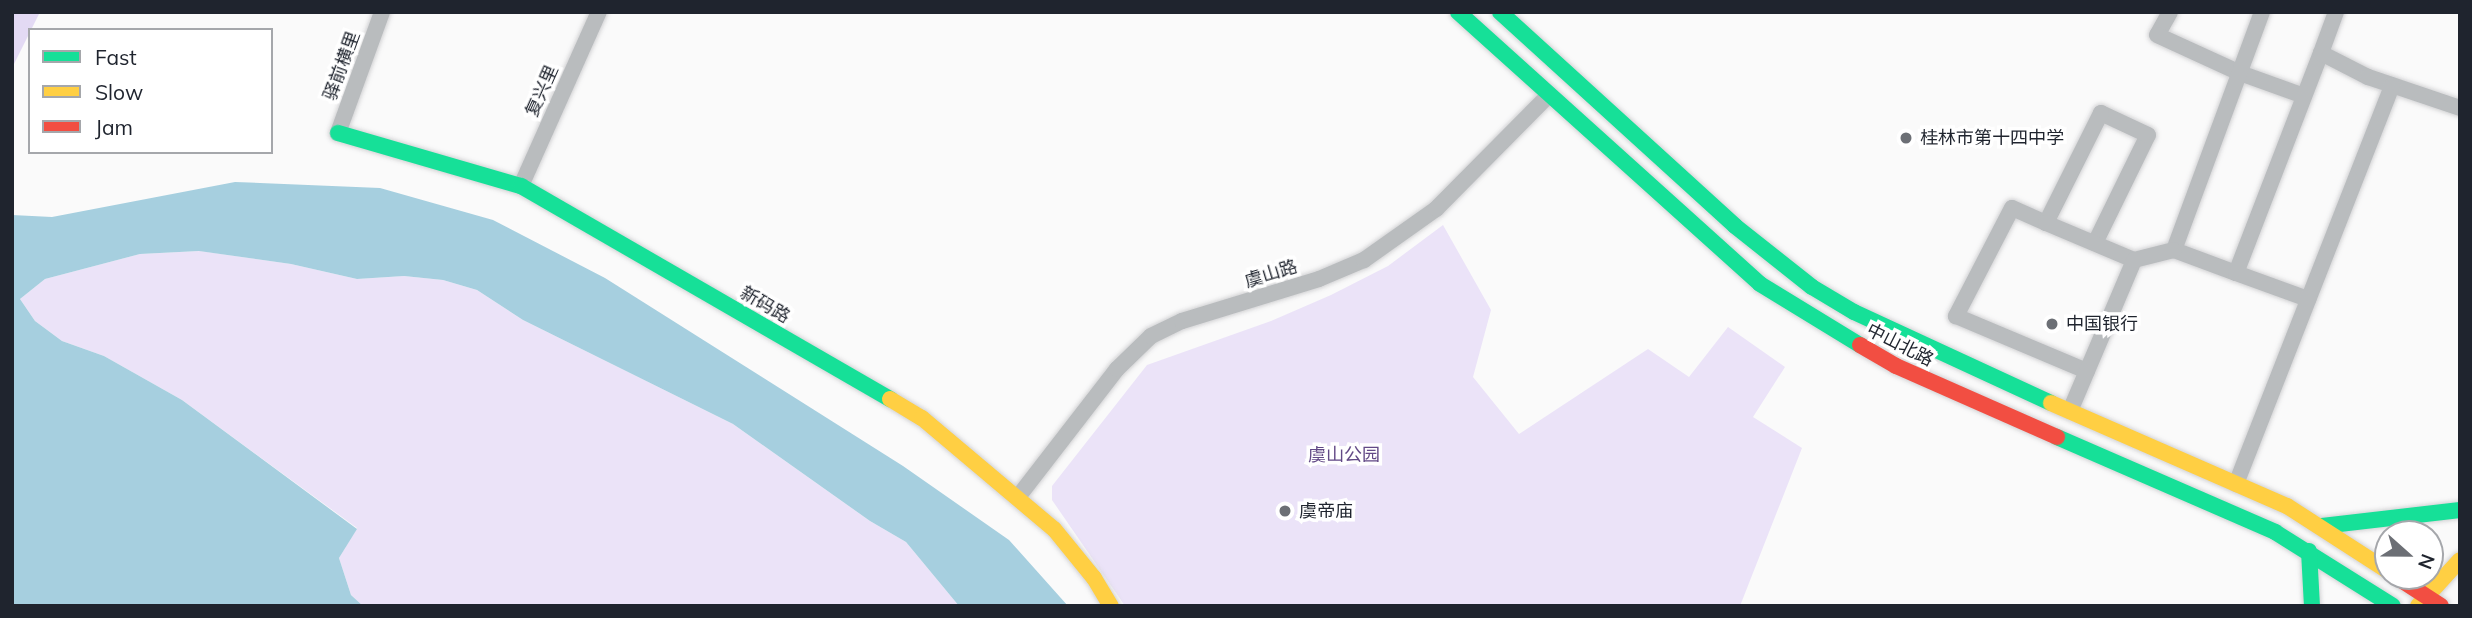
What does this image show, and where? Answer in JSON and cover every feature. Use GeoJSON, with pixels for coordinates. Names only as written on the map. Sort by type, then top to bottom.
{"type":"FeatureCollection","features":[{"type":"Feature","properties":{"kind":"main road","name":"中山北路"},"geometry":{"type":"LineString","coordinates":[[1458,12],[1760,284],[1798,310],[1896,366],[2275,532],[2393,606]]}},
{"type":"Feature","properties":{"kind":"main road","name":"中山北路"},"geometry":{"type":"LineString","coordinates":[[1500,12],[1735,226],[1812,287],[1909,340],[2287,506],[2374,561]]}},
{"type":"Feature","properties":{"kind":"main road","name":"新码路"},"geometry":{"type":"LineString","coordinates":[[338,133],[520,186],[922,418],[1054,529],[1094,578],[1111,606]]}},
{"type":"Feature","properties":{"kind":"main road"},"geometry":{"type":"LineString","coordinates":[[2322,526],[2460,510]]}},
{"type":"Feature","properties":{"kind":"main road"},"geometry":{"type":"LineString","coordinates":[[2309,551],[2312,606]]}},
{"type":"Feature","properties":{"kind":"main road"},"geometry":{"type":"LineString","coordinates":[[2413,590],[2429,603],[2460,560]]}},
{"type":"Feature","properties":{"kind":"main road"},"geometry":{"type":"LineString","coordinates":[[2455,606],[2460,601]]}},
{"type":"Feature","properties":{"kind":"street","name":"驿前横里"},"geometry":{"type":"LineString","coordinates":[[338,133],[382,12]]}},
{"type":"Feature","properties":{"kind":"street","name":"复兴里"},"geometry":{"type":"LineString","coordinates":[[520,186],[598,12]]}},
{"type":"Feature","properties":{"kind":"street"},"geometry":{"type":"LineString","coordinates":[[2170,12],[2157,35],[2239,73],[2304,96]]}},
{"type":"Feature","properties":{"kind":"street"},"geometry":{"type":"LineString","coordinates":[[2174,250],[2262,12]]}},
{"type":"Feature","properties":{"kind":"street"},"geometry":{"type":"LineString","coordinates":[[2236,273],[2336,12]]}},
{"type":"Feature","properties":{"kind":"street"},"geometry":{"type":"LineString","coordinates":[[2321,53],[2392,85],[2460,108]]}},
{"type":"Feature","properties":{"kind":"street"},"geometry":{"type":"LineString","coordinates":[[2236,484],[2392,85]]}},
{"type":"Feature","properties":{"kind":"street","name":"虞山路"},"geometry":{"type":"LineString","coordinates":[[1018,497],[1117,369],[1151,336],[1182,321],[1319,279],[1364,260],[1436,209],[1549,95]]}},
{"type":"Feature","properties":{"kind":"street"},"geometry":{"type":"LineString","coordinates":[[2046,223],[2101,113],[2148,135],[2095,243]]}},
{"type":"Feature","properties":{"kind":"street"},"geometry":{"type":"LineString","coordinates":[[2087,371],[1956,316],[2012,208],[2134,260],[2174,250],[2308,299]]}},
{"type":"Feature","properties":{"kind":"street"},"geometry":{"type":"LineString","coordinates":[[2070,411],[2134,260]]}},
{"type":"Feature","properties":{"kind":"green space","name":"虞山公园"},"geometry":{"type":"Polygon","coordinates":[[[1443,225],[1491,310],[1473,377],[1519,434],[1648,349],[1689,377],[1728,327],[1785,367],[1753,417],[1802,448],[1740,606],[1125,606],[1052,500],[1052,486],[1147,365],[1271,321],[1331,295],[1388,266],[1443,225]]]}},
{"type":"Feature","properties":{"kind":"green space"},"geometry":{"type":"Polygon","coordinates":[[[200,251],[291,264],[357,279],[404,276],[443,280],[477,290],[523,320],[733,424],[870,521],[906,542],[959,606],[363,606],[351,595],[339,558],[357,528],[182,400],[104,356],[62,341],[35,321],[20,299],[45,279],[140,254],[200,251]]]}},
{"type":"Feature","properties":{"kind":"shaded area"},"geometry":{"type":"Polygon","coordinates":[[[12,12],[40,12],[32,28],[28,28],[28,36],[12,68],[12,12]]]}},
{"type":"Feature","properties":{"kind":"water"},"geometry":{"type":"Polygon","coordinates":[[[235,182],[380,188],[493,220],[605,278],[903,466],[1009,540],[1068,606],[959,606],[906,542],[870,521],[733,424],[523,320],[477,290],[443,280],[404,276],[357,279],[291,264],[199,251],[140,254],[45,279],[20,299],[35,321],[62,341],[104,356],[182,400],[357,529],[339,558],[351,595],[363,606],[12,606],[12,215],[52,217],[235,182]]]}},
{"type":"Feature","properties":{"kind":"traffic: fast"},"geometry":{"type":"LineString","coordinates":[[1458,12],[1760,284],[1860,345]]}},
{"type":"Feature","properties":{"kind":"traffic: fast"},"geometry":{"type":"LineString","coordinates":[[1500,12],[1735,226],[1812,287],[1854,312],[2051,403]]}},
{"type":"Feature","properties":{"kind":"traffic: fast"},"geometry":{"type":"LineString","coordinates":[[338,133],[521,186],[890,399]]}},
{"type":"Feature","properties":{"kind":"traffic: fast"},"geometry":{"type":"LineString","coordinates":[[2057,437],[2275,532],[2393,606]]}},
{"type":"Feature","properties":{"kind":"traffic: fast"},"geometry":{"type":"LineString","coordinates":[[2322,526],[2460,510]]}},
{"type":"Feature","properties":{"kind":"traffic: fast"},"geometry":{"type":"LineString","coordinates":[[2309,551],[2312,606]]}},
{"type":"Feature","properties":{"kind":"traffic: slow"},"geometry":{"type":"LineString","coordinates":[[890,399],[922,418],[1054,529],[1094,578],[1111,606]]}},
{"type":"Feature","properties":{"kind":"traffic: slow"},"geometry":{"type":"LineString","coordinates":[[2051,403],[2287,506],[2374,562]]}},
{"type":"Feature","properties":{"kind":"traffic: slow"},"geometry":{"type":"LineString","coordinates":[[2418,606],[2460,560]]}},
{"type":"Feature","properties":{"kind":"traffic: jam"},"geometry":{"type":"LineString","coordinates":[[1860,345],[1896,366],[2057,437]]}},
{"type":"Feature","properties":{"kind":"traffic: jam"},"geometry":{"type":"LineString","coordinates":[[2416,590],[2441,606]]}},
{"type":"Feature","properties":{"kind":"place","name":"桂林市第十四中学"},"geometry":{"type":"Point","coordinates":[1906,138]}},
{"type":"Feature","properties":{"kind":"place","name":"中国银行"},"geometry":{"type":"Point","coordinates":[2052,324]}},
{"type":"Feature","properties":{"kind":"place","name":"虞帝庙"},"geometry":{"type":"Point","coordinates":[1285,511]}}]}
